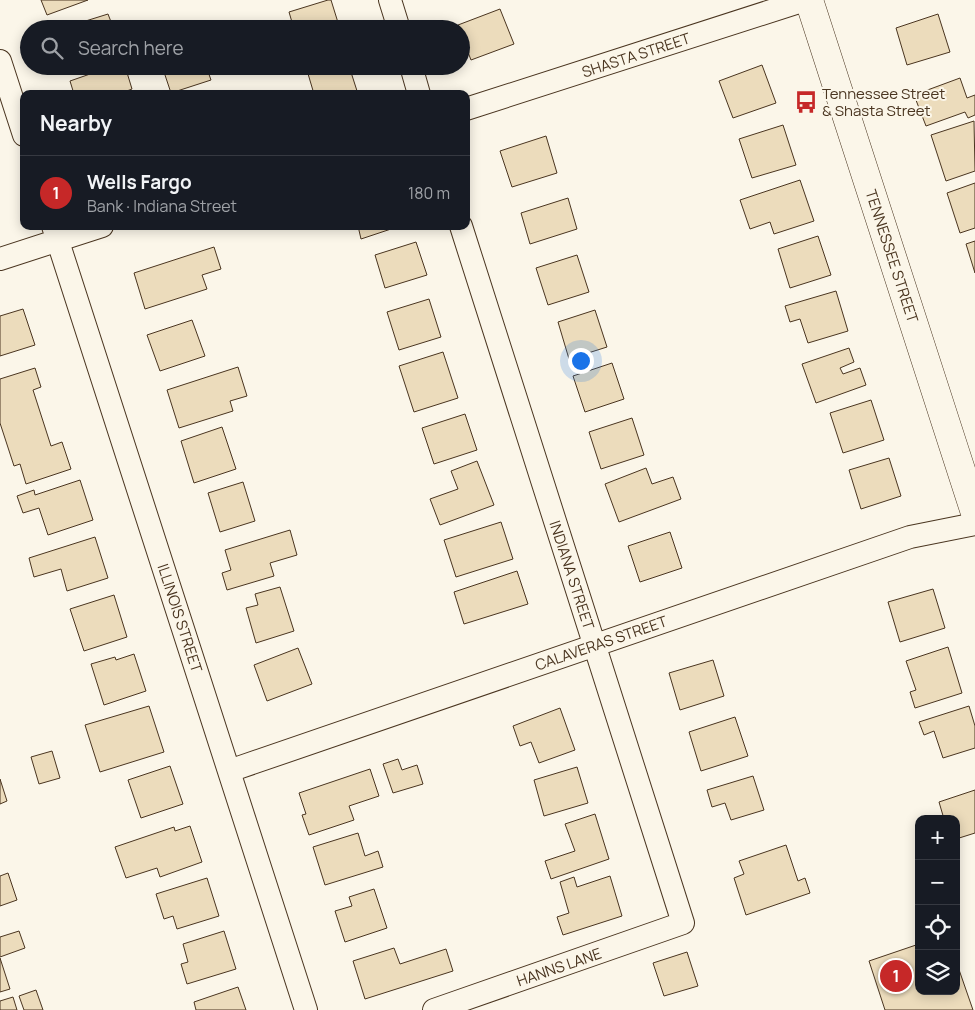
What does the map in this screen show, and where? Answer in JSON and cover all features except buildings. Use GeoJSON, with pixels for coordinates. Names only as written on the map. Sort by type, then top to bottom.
{"type":"FeatureCollection","features":[{"type":"Feature","properties":{"kind":"main road","name":"TENNESSEE STREET"},"geometry":{"type":"LineString","coordinates":[[809,0],[975,512]]}},
{"type":"Feature","properties":{"kind":"street"},"geometry":{"type":"LineString","coordinates":[[390,0],[396,20]]}},
{"type":"Feature","properties":{"kind":"street","name":"SHASTA STREET"},"geometry":{"type":"LineString","coordinates":[[470,108],[805,0]]}},
{"type":"Feature","properties":{"kind":"street"},"geometry":{"type":"LineString","coordinates":[[0,62],[20,123]]}},
{"type":"Feature","properties":{"kind":"street"},"geometry":{"type":"LineString","coordinates":[[414,75],[418,90]]}},
{"type":"Feature","properties":{"kind":"street"},"geometry":{"type":"LineString","coordinates":[[0,259],[55,233],[75,230]]}},
{"type":"Feature","properties":{"kind":"street","name":"INDIANA STREET"},"geometry":{"type":"LineString","coordinates":[[463,230],[683,923]]}},
{"type":"Feature","properties":{"kind":"street","name":"ILLINOIS STREET"},"geometry":{"type":"LineString","coordinates":[[55,233],[306,1010]]}},
{"type":"Feature","properties":{"kind":"street","name":"CALAVERAS STREET"},"geometry":{"type":"LineString","coordinates":[[229,771],[910,537],[975,524]]}},
{"type":"Feature","properties":{"kind":"street","name":"HANNS LANE"},"geometry":{"type":"LineString","coordinates":[[434,1010],[683,923]]}},
{"type":"Feature","properties":{"kind":"place","name":"Tennessee Street & Shasta Street"},"geometry":{"type":"Point","coordinates":[806,102]}},
{"type":"Feature","properties":{"kind":"place","name":"Wells Fargo"},"geometry":{"type":"Point","coordinates":[896,976]}}]}
